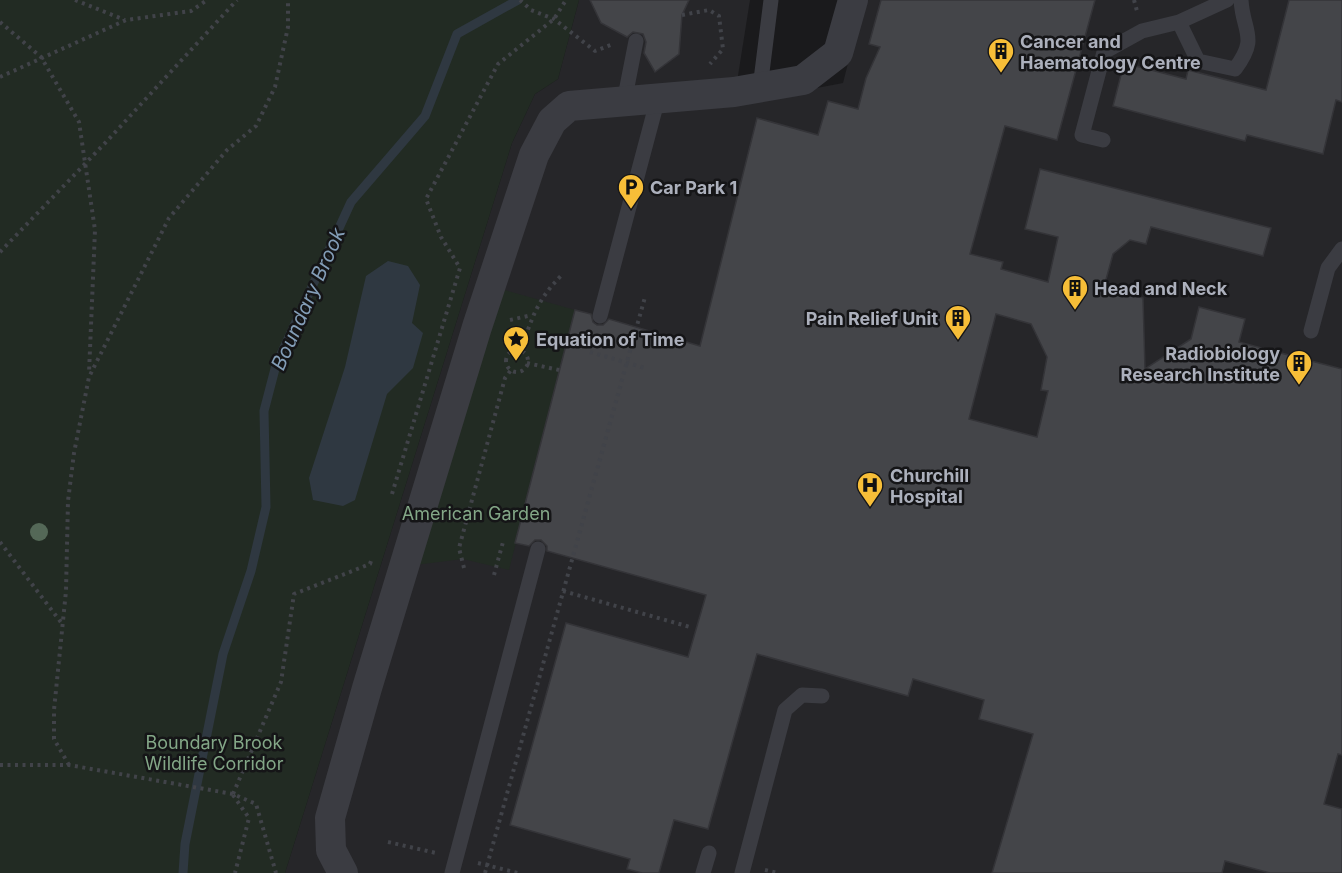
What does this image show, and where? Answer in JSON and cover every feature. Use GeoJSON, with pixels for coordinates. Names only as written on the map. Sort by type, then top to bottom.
{"type":"FeatureCollection","features":[{"type":"Feature","properties":{"kind":"street"},"geometry":{"type":"LineString","coordinates":[[343,873],[332,850],[330,818],[367,687],[477,327],[534,155],[552,122],[569,106],[627,89],[672,97],[760,88],[803,80],[838,53],[853,0]]}},
{"type":"Feature","properties":{"kind":"lane"},"geometry":{"type":"LineString","coordinates":[[760,88],[771,0]]}},
{"type":"Feature","properties":{"kind":"lane"},"geometry":{"type":"LineString","coordinates":[[1103,140],[1082,135],[1104,51],[1142,31],[1179,22],[1227,0]]}},
{"type":"Feature","properties":{"kind":"lane"},"geometry":{"type":"LineString","coordinates":[[1179,22],[1198,61],[1235,69],[1246,54],[1250,33],[1241,0]]}},
{"type":"Feature","properties":{"kind":"lane"},"geometry":{"type":"LineString","coordinates":[[627,89],[636,42]]}},
{"type":"Feature","properties":{"kind":"lane"},"geometry":{"type":"LineString","coordinates":[[600,316],[672,97]]}},
{"type":"Feature","properties":{"kind":"lane"},"geometry":{"type":"LineString","coordinates":[[1311,331],[1328,268],[1342,249]]}},
{"type":"Feature","properties":{"kind":"lane"},"geometry":{"type":"LineString","coordinates":[[452,873],[538,549]]}},
{"type":"Feature","properties":{"kind":"lane"},"geometry":{"type":"LineString","coordinates":[[742,873],[785,710],[802,695],[822,696]]}},
{"type":"Feature","properties":{"kind":"lane"},"geometry":{"type":"LineString","coordinates":[[703,873],[709,853]]}},
{"type":"Feature","properties":{"kind":"path"},"geometry":{"type":"LineString","coordinates":[[75,0],[126,20]]}},
{"type":"Feature","properties":{"kind":"path"},"geometry":{"type":"LineString","coordinates":[[0,77],[126,20],[191,11],[207,0]]}},
{"type":"Feature","properties":{"kind":"path"},"geometry":{"type":"LineString","coordinates":[[0,252],[237,0]]}},
{"type":"Feature","properties":{"kind":"path"},"geometry":{"type":"LineString","coordinates":[[89,376],[169,218],[227,150],[256,126],[275,87],[288,27],[288,0]]}},
{"type":"Feature","properties":{"kind":"path"},"geometry":{"type":"LineString","coordinates":[[520,0],[531,10],[554,19],[595,51],[618,42]]}},
{"type":"Feature","properties":{"kind":"path"},"geometry":{"type":"LineString","coordinates":[[391,496],[460,268],[441,237],[426,199],[498,64],[554,19],[566,0]]}},
{"type":"Feature","properties":{"kind":"path"},"geometry":{"type":"LineString","coordinates":[[672,97],[723,49],[718,16],[709,10],[682,15]]}},
{"type":"Feature","properties":{"kind":"path"},"geometry":{"type":"LineString","coordinates":[[0,22],[41,57],[79,122],[95,230],[89,376],[74,453],[69,501],[63,625],[54,710],[54,739],[69,765]]}},
{"type":"Feature","properties":{"kind":"path"},"geometry":{"type":"LineString","coordinates":[[521,351],[532,315],[545,291],[563,274]]}},
{"type":"Feature","properties":{"kind":"path"},"geometry":{"type":"LineString","coordinates":[[485,873],[645,297]]}},
{"type":"Feature","properties":{"kind":"path"},"geometry":{"type":"LineString","coordinates":[[514,350],[521,351],[526,356],[527,363],[521,371],[511,370],[506,365],[508,354],[514,350]]}},
{"type":"Feature","properties":{"kind":"path"},"geometry":{"type":"LineString","coordinates":[[590,352],[645,368]]}},
{"type":"Feature","properties":{"kind":"path"},"geometry":{"type":"LineString","coordinates":[[527,363],[559,370]]}},
{"type":"Feature","properties":{"kind":"path"},"geometry":{"type":"LineString","coordinates":[[464,568],[459,548],[505,378],[511,370]]}},
{"type":"Feature","properties":{"kind":"path"},"geometry":{"type":"LineString","coordinates":[[0,542],[63,625]]}},
{"type":"Feature","properties":{"kind":"path"},"geometry":{"type":"LineString","coordinates":[[494,575],[503,542]]}},
{"type":"Feature","properties":{"kind":"path"},"geometry":{"type":"LineString","coordinates":[[232,794],[281,682],[294,594],[370,564],[374,553]]}},
{"type":"Feature","properties":{"kind":"path"},"geometry":{"type":"LineString","coordinates":[[563,591],[690,627]]}},
{"type":"Feature","properties":{"kind":"path"},"geometry":{"type":"LineString","coordinates":[[0,765],[69,765],[232,794],[256,804],[276,873]]}},
{"type":"Feature","properties":{"kind":"path"},"geometry":{"type":"LineString","coordinates":[[232,794],[249,818],[235,873]]}},
{"type":"Feature","properties":{"kind":"path"},"geometry":{"type":"LineString","coordinates":[[764,873],[765,870],[778,873]]}},
{"type":"Feature","properties":{"kind":"shaded area","name":"Churchill Hospital"},"geometry":{"type":"Polygon","coordinates":[[[579,0],[750,0],[737,82],[739,103],[843,83],[864,0],[1342,0],[1342,873],[285,873],[512,143],[535,94],[558,79],[579,0]]]}},
{"type":"Feature","properties":{"kind":"shaded area"},"geometry":{"type":"Polygon","coordinates":[[[388,261],[408,266],[420,285],[412,323],[423,333],[413,368],[387,394],[355,500],[343,506],[313,500],[309,478],[345,367],[366,276],[388,261]]]}},
{"type":"Feature","properties":{"kind":"green space","name":"Boundary Brook Wildlife Corridor"},"geometry":{"type":"Polygon","coordinates":[[[0,0],[579,0],[558,79],[535,94],[512,143],[285,873],[0,873],[0,0]]]}},
{"type":"Feature","properties":{"kind":"green space","name":"American Garden"},"geometry":{"type":"Polygon","coordinates":[[[494,287],[575,310],[509,570],[463,559],[415,565],[494,287]]]}},
{"type":"Feature","properties":{"kind":"building"},"geometry":{"type":"Polygon","coordinates":[[[590,0],[689,0],[682,15],[679,54],[655,72],[644,53],[646,42],[643,34],[633,32],[627,37],[601,23],[590,0]]]}},
{"type":"Feature","properties":{"kind":"building"},"geometry":{"type":"Polygon","coordinates":[[[881,0],[1095,0],[1057,140],[1005,126],[970,254],[1003,262],[1001,269],[1048,282],[1058,237],[1025,229],[1040,169],[1271,228],[1263,256],[1151,227],[1146,244],[1130,240],[1113,254],[1104,287],[1143,298],[1145,369],[1191,339],[1199,307],[1245,319],[1239,342],[1342,369],[1342,755],[1338,754],[1324,804],[1342,809],[1342,873],[1270,873],[1225,861],[1222,873],[992,873],[1033,734],[979,719],[984,700],[913,679],[908,696],[757,654],[708,829],[674,820],[659,873],[642,873],[627,869],[630,859],[510,825],[566,623],[688,657],[706,595],[547,551],[547,546],[541,540],[535,540],[529,546],[515,543],[575,310],[591,314],[593,322],[597,325],[603,325],[609,319],[700,346],[757,118],[818,135],[828,101],[858,109],[866,78],[880,47],[869,44],[881,0]],[[996,314],[969,419],[1037,437],[1048,391],[1041,390],[1047,357],[1031,324],[996,314]]]}},
{"type":"Feature","properties":{"kind":"building"},"geometry":{"type":"Polygon","coordinates":[[[1289,0],[1342,0],[1342,102],[1336,100],[1323,154],[1247,135],[1245,141],[1113,106],[1124,63],[1186,79],[1188,70],[1266,90],[1289,0]]]}},
{"type":"Feature","properties":{"kind":"waterway","name":"Boundary Brook"},"geometry":{"type":"LineString","coordinates":[[183,873],[185,844],[223,654],[251,571],[266,507],[264,411],[276,365],[351,202],[425,116],[457,34],[518,0]]}},
{"type":"Feature","properties":{"kind":"place","name":"Cancer and Haematology Centre"},"geometry":{"type":"Point","coordinates":[1001,74]}},
{"type":"Feature","properties":{"kind":"place","name":"Car Park 1"},"geometry":{"type":"Point","coordinates":[631,210]}},
{"type":"Feature","properties":{"kind":"place","name":"Head and Neck"},"geometry":{"type":"Point","coordinates":[1075,311]}},
{"type":"Feature","properties":{"kind":"place","name":"Pain Relief Unit"},"geometry":{"type":"Point","coordinates":[958,341]}},
{"type":"Feature","properties":{"kind":"place","name":"Equation of Time"},"geometry":{"type":"Point","coordinates":[516,362]}},
{"type":"Feature","properties":{"kind":"place","name":"Radiobiology Research Institute"},"geometry":{"type":"Point","coordinates":[1299,386]}},
{"type":"Feature","properties":{"kind":"place","name":"Churchill Hospital"},"geometry":{"type":"Point","coordinates":[870,508]}}]}
